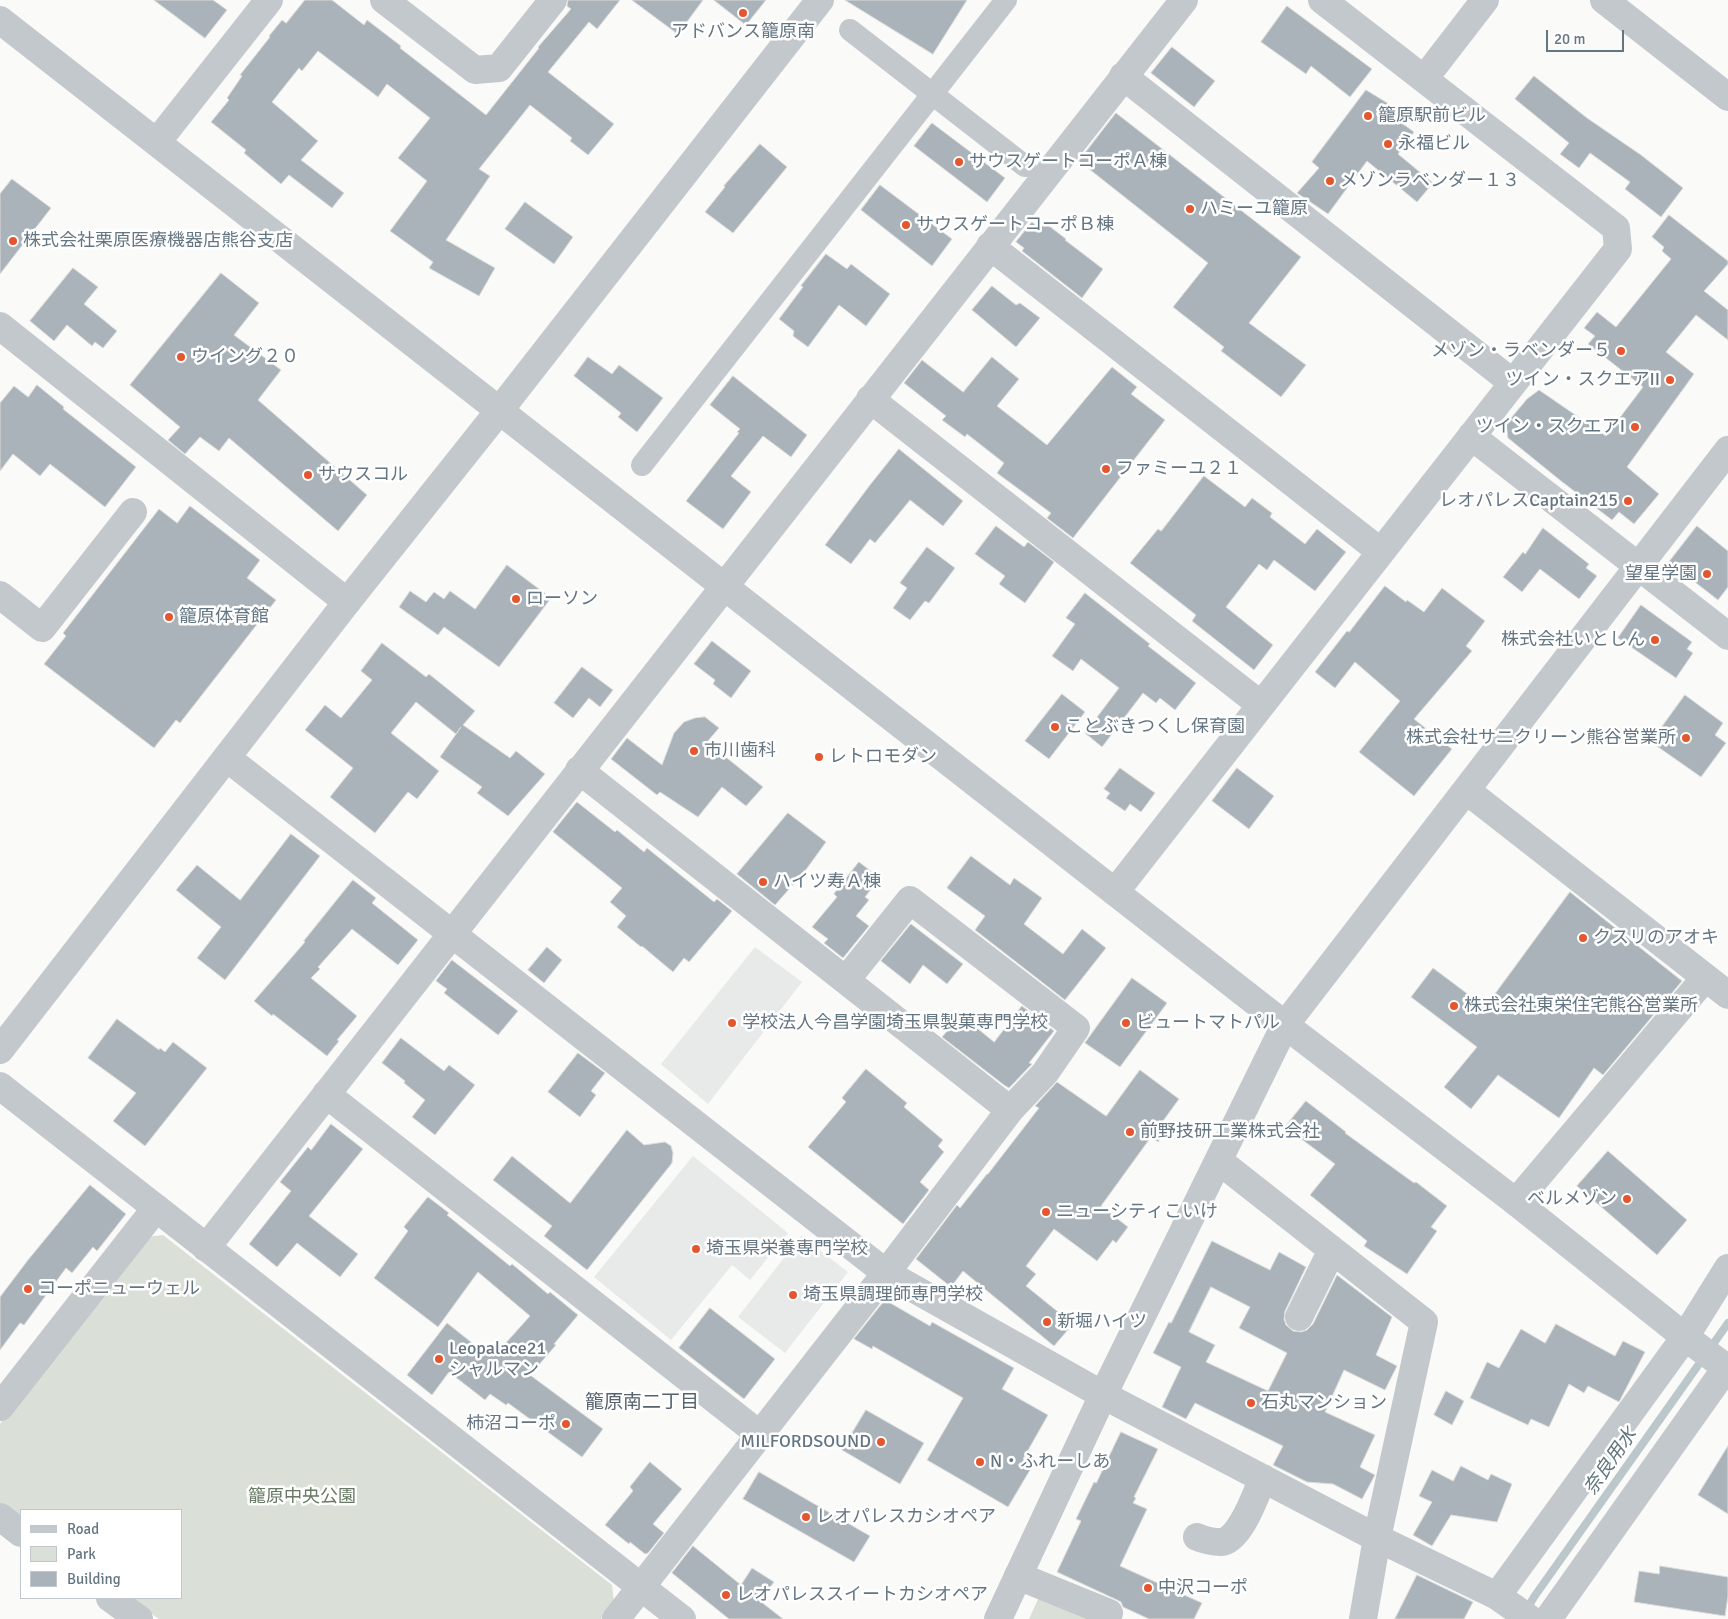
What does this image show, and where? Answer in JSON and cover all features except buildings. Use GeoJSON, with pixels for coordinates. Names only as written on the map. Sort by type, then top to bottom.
{"type":"FeatureCollection","features":[{"type":"Feature","properties":{"kind":"street"},"geometry":{"type":"LineString","coordinates":[[157,142],[269,0]]}},
{"type":"Feature","properties":{"kind":"street"},"geometry":{"type":"LineString","coordinates":[[384,0],[474,70],[500,68],[553,0]]}},
{"type":"Feature","properties":{"kind":"street"},"geometry":{"type":"LineString","coordinates":[[0,1050],[347,602],[499,411],[820,0]]}},
{"type":"Feature","properties":{"kind":"street"},"geometry":{"type":"LineString","coordinates":[[642,465],[1006,0]]}},
{"type":"Feature","properties":{"kind":"street"},"geometry":{"type":"LineString","coordinates":[[206,1248],[1184,0]]}},
{"type":"Feature","properties":{"kind":"street"},"geometry":{"type":"LineString","coordinates":[[1115,892],[1618,249],[1616,228],[1322,0]]}},
{"type":"Feature","properties":{"kind":"street"},"geometry":{"type":"LineString","coordinates":[[1424,79],[1485,0]]}},
{"type":"Feature","properties":{"kind":"street"},"geometry":{"type":"LineString","coordinates":[[1604,0],[1728,97]]}},
{"type":"Feature","properties":{"kind":"street"},"geometry":{"type":"LineString","coordinates":[[0,20],[1285,1025],[1516,1202],[1685,1337],[1727,1368],[1548,1619]]}},
{"type":"Feature","properties":{"kind":"street"},"geometry":{"type":"LineString","coordinates":[[850,30],[1025,166]]}},
{"type":"Feature","properties":{"kind":"street"},"geometry":{"type":"LineString","coordinates":[[1124,76],[1513,383]]}},
{"type":"Feature","properties":{"kind":"street"},"geometry":{"type":"LineString","coordinates":[[990,246],[1380,552]]}},
{"type":"Feature","properties":{"kind":"street"},"geometry":{"type":"LineString","coordinates":[[0,326],[347,602]]}},
{"type":"Feature","properties":{"kind":"street"},"geometry":{"type":"LineString","coordinates":[[870,399],[1261,705]]}},
{"type":"Feature","properties":{"kind":"street"},"geometry":{"type":"LineString","coordinates":[[1471,436],[1728,636]]}},
{"type":"Feature","properties":{"kind":"street"},"geometry":{"type":"LineString","coordinates":[[998,1619],[1103,1395],[1285,1025],[1728,450]]}},
{"type":"Feature","properties":{"kind":"street"},"geometry":{"type":"LineString","coordinates":[[0,595],[42,628],[133,512]]}},
{"type":"Feature","properties":{"kind":"street"},"geometry":{"type":"LineString","coordinates":[[227,758],[886,1273],[1103,1395],[1377,1538],[1497,1596],[1530,1619]]}},
{"type":"Feature","properties":{"kind":"street"},"geometry":{"type":"LineString","coordinates":[[579,770],[1010,1110]]}},
{"type":"Feature","properties":{"kind":"street"},"geometry":{"type":"LineString","coordinates":[[1467,791],[1728,995]]}},
{"type":"Feature","properties":{"kind":"street"},"geometry":{"type":"LineString","coordinates":[[616,1619],[886,1273],[1010,1110],[1045,1072],[1076,1028],[910,900],[846,980]]}},
{"type":"Feature","properties":{"kind":"street"},"geometry":{"type":"LineString","coordinates":[[1516,1202],[1705,978]]}},
{"type":"Feature","properties":{"kind":"street"},"geometry":{"type":"LineString","coordinates":[[0,1086],[682,1619]]}},
{"type":"Feature","properties":{"kind":"street"},"geometry":{"type":"LineString","coordinates":[[326,1094],[759,1434]]}},
{"type":"Feature","properties":{"kind":"street"},"geometry":{"type":"LineString","coordinates":[[1219,1161],[1424,1322],[1377,1538],[1363,1619]]}},
{"type":"Feature","properties":{"kind":"street"},"geometry":{"type":"LineString","coordinates":[[0,1407],[156,1208]]}},
{"type":"Feature","properties":{"kind":"street"},"geometry":{"type":"LineString","coordinates":[[1299,1317],[1332,1250]]}},
{"type":"Feature","properties":{"kind":"street"},"geometry":{"type":"LineString","coordinates":[[1497,1596],[1685,1337],[1728,1268]]}},
{"type":"Feature","properties":{"kind":"street"},"geometry":{"type":"LineString","coordinates":[[1198,1537],[1222,1542],[1234,1536],[1263,1478]]}},
{"type":"Feature","properties":{"kind":"street"},"geometry":{"type":"LineString","coordinates":[[0,1518],[20,1532]]}},
{"type":"Feature","properties":{"kind":"street"},"geometry":{"type":"LineString","coordinates":[[1018,1576],[1109,1613]]}},
{"type":"Feature","properties":{"kind":"street"},"geometry":{"type":"LineString","coordinates":[[111,1599],[139,1619]]}},
{"type":"Feature","properties":{"kind":"shaded area","name":"学校法人今昌学園埼玉県製菓専門学校"},"geometry":{"type":"Polygon","coordinates":[[[755,947],[802,982],[708,1104],[661,1064],[755,947]]]}},
{"type":"Feature","properties":{"kind":"shaded area","name":"埼玉県栄養専門学校"},"geometry":{"type":"Polygon","coordinates":[[[693,1156],[788,1233],[750,1280],[732,1265],[671,1340],[594,1277],[693,1156]]]}},
{"type":"Feature","properties":{"kind":"shaded area","name":"埼玉県調理師専門学校"},"geometry":{"type":"Polygon","coordinates":[[[801,1236],[848,1272],[785,1353],[738,1317],[801,1236]]]}},
{"type":"Feature","properties":{"kind":"green space","name":"籠原中央公園"},"geometry":{"type":"Polygon","coordinates":[[[163,1235],[612,1585],[614,1602],[601,1619],[159,1619],[131,1599],[182,1599],[182,1509],[20,1509],[20,1517],[0,1503],[0,1424],[146,1237],[163,1235]]]}},
{"type":"Feature","properties":{"kind":"green space"},"geometry":{"type":"Polygon","coordinates":[[[1039,1597],[1100,1619],[1029,1619],[1039,1597]]]}},
{"type":"Feature","properties":{"kind":"waterway","name":"奈良用水"},"geometry":{"type":"LineString","coordinates":[[1526,1611],[1728,1323]]}},
{"type":"Feature","properties":{"kind":"place","name":"アドバンス籠原南"},"geometry":{"type":"Point","coordinates":[743,13]}},
{"type":"Feature","properties":{"kind":"place","name":"籠原駅前ビル"},"geometry":{"type":"Point","coordinates":[1368,116]}},
{"type":"Feature","properties":{"kind":"place","name":"永福ビル"},"geometry":{"type":"Point","coordinates":[1388,144]}},
{"type":"Feature","properties":{"kind":"place","name":"サウスゲートコーポＡ棟"},"geometry":{"type":"Point","coordinates":[959,162]}},
{"type":"Feature","properties":{"kind":"place","name":"メゾンラベンダー１３"},"geometry":{"type":"Point","coordinates":[1330,181]}},
{"type":"Feature","properties":{"kind":"place","name":"ハミーユ籠原"},"geometry":{"type":"Point","coordinates":[1190,209]}},
{"type":"Feature","properties":{"kind":"place","name":"サウスゲートコーポＢ棟"},"geometry":{"type":"Point","coordinates":[906,225]}},
{"type":"Feature","properties":{"kind":"place","name":"株式会社栗原医療機器店熊谷支店"},"geometry":{"type":"Point","coordinates":[13,241]}},
{"type":"Feature","properties":{"kind":"place","name":"メゾン・ラベンダー５"},"geometry":{"type":"Point","coordinates":[1621,351]}},
{"type":"Feature","properties":{"kind":"place","name":"ウイング２０"},"geometry":{"type":"Point","coordinates":[181,357]}},
{"type":"Feature","properties":{"kind":"place","name":"ツイン・スクエアII"},"geometry":{"type":"Point","coordinates":[1670,380]}},
{"type":"Feature","properties":{"kind":"place","name":"ツイン・スクエアI"},"geometry":{"type":"Point","coordinates":[1635,427]}},
{"type":"Feature","properties":{"kind":"place","name":"ファミーユ２１"},"geometry":{"type":"Point","coordinates":[1106,469]}},
{"type":"Feature","properties":{"kind":"place","name":"サウスコル"},"geometry":{"type":"Point","coordinates":[308,475]}},
{"type":"Feature","properties":{"kind":"place","name":"レオパレスCaptain215"},"geometry":{"type":"Point","coordinates":[1628,501]}},
{"type":"Feature","properties":{"kind":"place","name":"望星学園"},"geometry":{"type":"Point","coordinates":[1707,574]}},
{"type":"Feature","properties":{"kind":"place","name":"ローソン"},"geometry":{"type":"Point","coordinates":[516,599]}},
{"type":"Feature","properties":{"kind":"place","name":"籠原体育館"},"geometry":{"type":"Point","coordinates":[169,617]}},
{"type":"Feature","properties":{"kind":"place","name":"株式会社いとしん"},"geometry":{"type":"Point","coordinates":[1655,640]}},
{"type":"Feature","properties":{"kind":"place","name":"ことぶきつくし保育園"},"geometry":{"type":"Point","coordinates":[1055,727]}},
{"type":"Feature","properties":{"kind":"place","name":"株式会社サニクリーン熊谷営業所"},"geometry":{"type":"Point","coordinates":[1686,738]}},
{"type":"Feature","properties":{"kind":"place","name":"市川歯科"},"geometry":{"type":"Point","coordinates":[694,751]}},
{"type":"Feature","properties":{"kind":"place","name":"レトロモダン"},"geometry":{"type":"Point","coordinates":[819,757]}},
{"type":"Feature","properties":{"kind":"place","name":"ハイツ寿Ａ棟"},"geometry":{"type":"Point","coordinates":[763,882]}},
{"type":"Feature","properties":{"kind":"place","name":"クスリのアオキ"},"geometry":{"type":"Point","coordinates":[1583,938]}},
{"type":"Feature","properties":{"kind":"place","name":"株式会社東栄住宅熊谷営業所"},"geometry":{"type":"Point","coordinates":[1454,1006]}},
{"type":"Feature","properties":{"kind":"place","name":"学校法人今昌学園埼玉県製菓専門学校"},"geometry":{"type":"Point","coordinates":[732,1023]}},
{"type":"Feature","properties":{"kind":"place","name":"ビュートマトパル"},"geometry":{"type":"Point","coordinates":[1126,1023]}},
{"type":"Feature","properties":{"kind":"place","name":"前野技研工業株式会社"},"geometry":{"type":"Point","coordinates":[1130,1132]}},
{"type":"Feature","properties":{"kind":"place","name":"ベルメゾン"},"geometry":{"type":"Point","coordinates":[1627,1199]}},
{"type":"Feature","properties":{"kind":"place","name":"ニューシティこいけ"},"geometry":{"type":"Point","coordinates":[1046,1212]}},
{"type":"Feature","properties":{"kind":"place","name":"埼玉県栄養専門学校"},"geometry":{"type":"Point","coordinates":[696,1249]}},
{"type":"Feature","properties":{"kind":"place","name":"コーポニューウェル"},"geometry":{"type":"Point","coordinates":[28,1289]}},
{"type":"Feature","properties":{"kind":"place","name":"埼玉県調理師専門学校"},"geometry":{"type":"Point","coordinates":[793,1295]}},
{"type":"Feature","properties":{"kind":"place","name":"新堀ハイツ"},"geometry":{"type":"Point","coordinates":[1047,1322]}},
{"type":"Feature","properties":{"kind":"place","name":"Leopalace21 シャルマン"},"geometry":{"type":"Point","coordinates":[439,1359]}},
{"type":"Feature","properties":{"kind":"place","name":"石丸マンション"},"geometry":{"type":"Point","coordinates":[1251,1403]}},
{"type":"Feature","properties":{"kind":"place","name":"柿沼コーポ"},"geometry":{"type":"Point","coordinates":[566,1424]}},
{"type":"Feature","properties":{"kind":"place","name":"MILFORDSOUND"},"geometry":{"type":"Point","coordinates":[881,1442]}},
{"type":"Feature","properties":{"kind":"place","name":"N・ふれーしあ"},"geometry":{"type":"Point","coordinates":[980,1462]}},
{"type":"Feature","properties":{"kind":"place","name":"レオパレスカシオペア"},"geometry":{"type":"Point","coordinates":[806,1517]}},
{"type":"Feature","properties":{"kind":"place","name":"中沢コーポ"},"geometry":{"type":"Point","coordinates":[1148,1588]}},
{"type":"Feature","properties":{"kind":"place","name":"レオパレススイートカシオペア"},"geometry":{"type":"Point","coordinates":[726,1595]}},
{"type":"Feature","properties":{"kind":"district","name":"籠原南二丁目"},"geometry":{"type":"Point","coordinates":[642,1403]}}]}
